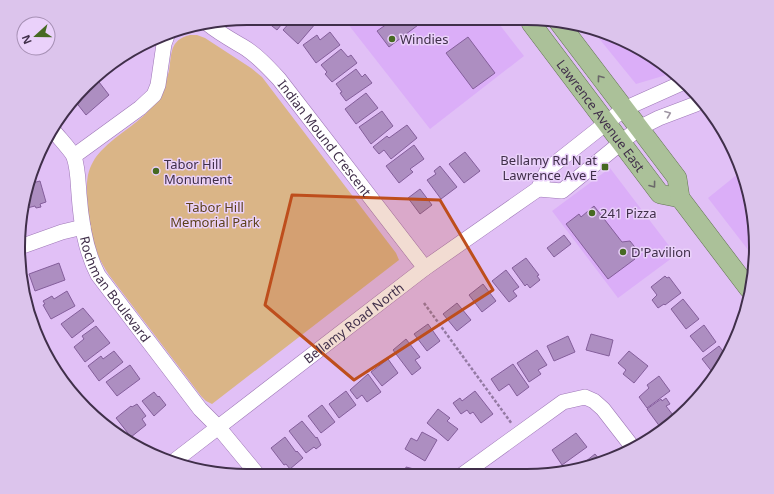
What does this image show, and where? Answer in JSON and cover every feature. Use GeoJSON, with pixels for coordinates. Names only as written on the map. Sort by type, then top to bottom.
{"type":"FeatureCollection","features":[{"type":"Feature","properties":{"kind":"main road","name":"Lawrence Avenue East"},"geometry":{"type":"LineString","coordinates":[[532,25],[660,194],[680,198]]}},
{"type":"Feature","properties":{"kind":"main road","name":"Lawrence Avenue East"},"geometry":{"type":"LineString","coordinates":[[563,28],[677,178],[680,198],[746,285]]}},
{"type":"Feature","properties":{"kind":"street","name":"Indian Mound Crescent"},"geometry":{"type":"LineString","coordinates":[[212,28],[218,33],[243,46],[264,63],[279,79],[425,268]]}},
{"type":"Feature","properties":{"kind":"street"},"geometry":{"type":"LineString","coordinates":[[74,156],[140,108],[154,95],[158,85],[165,41]]}},
{"type":"Feature","properties":{"kind":"street","name":"Bellamy Road North"},"geometry":{"type":"LineString","coordinates":[[179,458],[425,268],[538,189],[548,169],[624,109],[678,85]]}},
{"type":"Feature","properties":{"kind":"street"},"geometry":{"type":"LineString","coordinates":[[538,189],[562,191],[639,128],[659,118],[696,104]]}},
{"type":"Feature","properties":{"kind":"street","name":"Rochman Boulevard"},"geometry":{"type":"LineString","coordinates":[[56,134],[74,156],[86,246],[98,274],[200,409],[219,428],[253,469]]}},
{"type":"Feature","properties":{"kind":"street"},"geometry":{"type":"LineString","coordinates":[[25,245],[83,227]]}},
{"type":"Feature","properties":{"kind":"street"},"geometry":{"type":"LineString","coordinates":[[470,469],[563,402],[585,397],[594,401],[603,409],[630,443]]}},
{"type":"Feature","properties":{"kind":"path"},"geometry":{"type":"LineString","coordinates":[[424,303],[519,434]]}},
{"type":"Feature","properties":{"kind":"highlighted area"},"geometry":{"type":"Polygon","coordinates":[[[292,195],[440,200],[493,290],[354,380],[265,305],[292,195]]]}},
{"type":"Feature","properties":{"kind":"shaded area"},"geometry":{"type":"Polygon","coordinates":[[[349,25],[500,25],[524,56],[430,129],[349,25]]]}},
{"type":"Feature","properties":{"kind":"shaded area"},"geometry":{"type":"Polygon","coordinates":[[[598,37],[612,42],[638,55],[667,75],[636,84],[598,37]]]}},
{"type":"Feature","properties":{"kind":"shaded area"},"geometry":{"type":"Polygon","coordinates":[[[610,168],[676,255],[618,298],[552,211],[610,168]]]}},
{"type":"Feature","properties":{"kind":"shaded area"},"geometry":{"type":"Polygon","coordinates":[[[737,175],[745,204],[749,232],[749,251],[708,198],[737,175]]]}},
{"type":"Feature","properties":{"kind":"green space","name":"Tabor Hill Memorial Park"},"geometry":{"type":"Polygon","coordinates":[[[197,35],[205,38],[251,68],[262,77],[396,253],[399,260],[212,404],[201,396],[107,272],[96,250],[87,202],[88,175],[95,159],[108,145],[144,116],[156,102],[167,79],[171,53],[175,44],[183,37],[197,35]]]}},
{"type":"Feature","properties":{"kind":"building"},"geometry":{"type":"Polygon","coordinates":[[[271,25],[281,25],[277,30],[271,25]]]}},
{"type":"Feature","properties":{"kind":"building"},"geometry":{"type":"Polygon","coordinates":[[[288,25],[314,25],[298,44],[283,30],[288,25]]]}},
{"type":"Feature","properties":{"kind":"building","name":"Windies"},"geometry":{"type":"Polygon","coordinates":[[[386,25],[418,25],[389,47],[377,31],[386,25]]]}},
{"type":"Feature","properties":{"kind":"building"},"geometry":{"type":"Polygon","coordinates":[[[330,32],[340,45],[316,63],[303,45],[317,35],[320,40],[330,32]]]}},
{"type":"Feature","properties":{"kind":"building"},"geometry":{"type":"Polygon","coordinates":[[[468,37],[495,73],[473,89],[446,53],[468,37]]]}},
{"type":"Feature","properties":{"kind":"building"},"geometry":{"type":"Polygon","coordinates":[[[341,49],[348,57],[351,55],[357,63],[332,82],[325,74],[327,72],[321,65],[341,49]]]}},
{"type":"Feature","properties":{"kind":"building"},"geometry":{"type":"Polygon","coordinates":[[[356,69],[362,77],[365,74],[372,83],[346,101],[336,84],[356,69]]]}},
{"type":"Feature","properties":{"kind":"building"},"geometry":{"type":"Polygon","coordinates":[[[99,82],[109,95],[86,115],[77,104],[99,82]]]}},
{"type":"Feature","properties":{"kind":"building"},"geometry":{"type":"Polygon","coordinates":[[[366,93],[378,108],[356,124],[345,109],[366,93]]]}},
{"type":"Feature","properties":{"kind":"building"},"geometry":{"type":"Polygon","coordinates":[[[382,111],[393,126],[371,144],[359,127],[382,111]]]}},
{"type":"Feature","properties":{"kind":"building"},"geometry":{"type":"Polygon","coordinates":[[[407,125],[417,138],[391,159],[384,150],[379,154],[373,147],[387,136],[389,138],[407,125]]]}},
{"type":"Feature","properties":{"kind":"building"},"geometry":{"type":"Polygon","coordinates":[[[414,145],[424,159],[410,169],[413,172],[399,183],[386,166],[414,145]]]}},
{"type":"Feature","properties":{"kind":"building"},"geometry":{"type":"Polygon","coordinates":[[[465,152],[480,171],[464,183],[449,164],[465,152]]]}},
{"type":"Feature","properties":{"kind":"building"},"geometry":{"type":"Polygon","coordinates":[[[440,166],[457,187],[441,199],[427,180],[436,174],[434,171],[440,166]]]}},
{"type":"Feature","properties":{"kind":"building"},"geometry":{"type":"Polygon","coordinates":[[[40,181],[46,202],[40,204],[41,207],[36,208],[35,206],[28,208],[29,204],[35,182],[40,181]]]}},
{"type":"Feature","properties":{"kind":"building"},"geometry":{"type":"Polygon","coordinates":[[[420,189],[432,205],[420,214],[408,198],[420,189]]]}},
{"type":"Feature","properties":{"kind":"building"},"geometry":{"type":"Polygon","coordinates":[[[594,206],[622,242],[630,241],[638,251],[632,255],[635,259],[608,279],[566,224],[579,214],[581,217],[594,206]]]}},
{"type":"Feature","properties":{"kind":"building"},"geometry":{"type":"Polygon","coordinates":[[[564,235],[571,244],[554,257],[547,248],[564,235]]]}},
{"type":"Feature","properties":{"kind":"building"},"geometry":{"type":"Polygon","coordinates":[[[526,258],[539,275],[537,276],[540,280],[530,288],[527,284],[525,286],[512,268],[526,258]]]}},
{"type":"Feature","properties":{"kind":"building"},"geometry":{"type":"Polygon","coordinates":[[[59,263],[65,280],[35,291],[29,274],[59,263]]]}},
{"type":"Feature","properties":{"kind":"building"},"geometry":{"type":"Polygon","coordinates":[[[506,270],[519,287],[513,291],[517,296],[509,302],[492,281],[506,270]]]}},
{"type":"Feature","properties":{"kind":"building"},"geometry":{"type":"Polygon","coordinates":[[[665,276],[667,278],[669,277],[681,293],[665,305],[664,304],[658,308],[652,300],[657,295],[651,287],[665,276]]]}},
{"type":"Feature","properties":{"kind":"building"},"geometry":{"type":"Polygon","coordinates":[[[483,284],[496,301],[482,312],[469,295],[483,284]]]}},
{"type":"Feature","properties":{"kind":"building"},"geometry":{"type":"Polygon","coordinates":[[[67,291],[75,306],[51,319],[43,305],[45,304],[43,301],[52,296],[54,299],[67,291]]]}},
{"type":"Feature","properties":{"kind":"building"},"geometry":{"type":"Polygon","coordinates":[[[683,299],[699,319],[686,329],[671,309],[683,299]]]}},
{"type":"Feature","properties":{"kind":"building"},"geometry":{"type":"Polygon","coordinates":[[[457,303],[471,320],[457,331],[443,314],[457,303]]]}},
{"type":"Feature","properties":{"kind":"building"},"geometry":{"type":"Polygon","coordinates":[[[83,308],[94,321],[72,338],[61,324],[83,308]]]}},
{"type":"Feature","properties":{"kind":"building"},"geometry":{"type":"Polygon","coordinates":[[[428,324],[440,341],[427,351],[414,334],[428,324]]]}},
{"type":"Feature","properties":{"kind":"building"},"geometry":{"type":"Polygon","coordinates":[[[704,325],[716,342],[703,352],[690,336],[704,325]]]}},
{"type":"Feature","properties":{"kind":"building"},"geometry":{"type":"Polygon","coordinates":[[[96,326],[110,343],[85,362],[74,347],[84,339],[82,336],[96,326]]]}},
{"type":"Feature","properties":{"kind":"building"},"geometry":{"type":"Polygon","coordinates":[[[591,334],[613,340],[609,356],[586,350],[591,334]]]}},
{"type":"Feature","properties":{"kind":"building"},"geometry":{"type":"Polygon","coordinates":[[[568,336],[575,352],[554,361],[547,346],[568,336]]]}},
{"type":"Feature","properties":{"kind":"building"},"geometry":{"type":"Polygon","coordinates":[[[406,339],[420,357],[415,360],[421,368],[412,375],[393,350],[406,339]]]}},
{"type":"Feature","properties":{"kind":"building"},"geometry":{"type":"Polygon","coordinates":[[[719,346],[723,351],[711,371],[702,359],[719,346]]]}},
{"type":"Feature","properties":{"kind":"building"},"geometry":{"type":"Polygon","coordinates":[[[537,350],[547,365],[538,370],[541,374],[529,382],[517,363],[537,350]]]}},
{"type":"Feature","properties":{"kind":"building"},"geometry":{"type":"Polygon","coordinates":[[[114,351],[123,362],[99,381],[88,366],[101,356],[103,359],[114,351]]]}},
{"type":"Feature","properties":{"kind":"building"},"geometry":{"type":"Polygon","coordinates":[[[629,351],[648,366],[634,383],[623,374],[626,370],[618,363],[629,351]]]}},
{"type":"Feature","properties":{"kind":"building"},"geometry":{"type":"Polygon","coordinates":[[[388,359],[398,373],[382,386],[371,372],[388,359]]]}},
{"type":"Feature","properties":{"kind":"building"},"geometry":{"type":"Polygon","coordinates":[[[513,364],[529,387],[517,396],[509,384],[499,391],[491,379],[513,364]]]}},
{"type":"Feature","properties":{"kind":"building"},"geometry":{"type":"Polygon","coordinates":[[[130,365],[140,379],[117,396],[106,382],[130,365]]]}},
{"type":"Feature","properties":{"kind":"building"},"geometry":{"type":"Polygon","coordinates":[[[368,374],[381,392],[367,402],[362,395],[357,399],[350,390],[368,374]]]}},
{"type":"Feature","properties":{"kind":"building"},"geometry":{"type":"Polygon","coordinates":[[[659,376],[670,391],[647,408],[639,397],[649,388],[647,385],[659,376]]]}},
{"type":"Feature","properties":{"kind":"building"},"geometry":{"type":"Polygon","coordinates":[[[346,391],[356,405],[339,418],[329,404],[346,391]]]}},
{"type":"Feature","properties":{"kind":"building"},"geometry":{"type":"Polygon","coordinates":[[[475,391],[493,414],[481,423],[473,412],[470,414],[467,410],[461,414],[453,403],[460,398],[462,401],[475,391]]]}},
{"type":"Feature","properties":{"kind":"building"},"geometry":{"type":"Polygon","coordinates":[[[154,392],[166,405],[154,416],[142,401],[154,392]]]}},
{"type":"Feature","properties":{"kind":"building"},"geometry":{"type":"Polygon","coordinates":[[[666,398],[670,404],[666,406],[673,414],[659,425],[647,409],[661,399],[662,401],[666,398]]]}},
{"type":"Feature","properties":{"kind":"building"},"geometry":{"type":"Polygon","coordinates":[[[137,404],[146,416],[142,419],[146,425],[132,436],[116,418],[131,406],[132,407],[137,404]]]}},
{"type":"Feature","properties":{"kind":"building"},"geometry":{"type":"Polygon","coordinates":[[[322,405],[335,422],[321,433],[308,416],[322,405]]]}},
{"type":"Feature","properties":{"kind":"building"},"geometry":{"type":"Polygon","coordinates":[[[438,409],[450,418],[447,421],[458,429],[448,441],[427,423],[438,409]]]}},
{"type":"Feature","properties":{"kind":"building"},"geometry":{"type":"Polygon","coordinates":[[[302,421],[316,438],[317,437],[321,445],[316,449],[314,447],[306,453],[289,431],[302,421]]]}},
{"type":"Feature","properties":{"kind":"building"},"geometry":{"type":"Polygon","coordinates":[[[422,432],[437,440],[425,461],[405,449],[411,438],[417,441],[422,432]]]}},
{"type":"Feature","properties":{"kind":"building"},"geometry":{"type":"Polygon","coordinates":[[[576,433],[587,447],[562,465],[552,450],[576,433]]]}},
{"type":"Feature","properties":{"kind":"building"},"geometry":{"type":"Polygon","coordinates":[[[285,437],[296,452],[297,451],[303,458],[290,469],[286,464],[284,465],[271,448],[285,437]]]}},
{"type":"Feature","properties":{"kind":"building"},"geometry":{"type":"Polygon","coordinates":[[[595,454],[598,457],[587,460],[595,454]]]}},
{"type":"Feature","properties":{"kind":"place","name":"Windies"},"geometry":{"type":"Point","coordinates":[392,39]}},
{"type":"Feature","properties":{"kind":"place","name":"Bellamy Rd N at Lawrence Ave E"},"geometry":{"type":"Point","coordinates":[605,167]}},
{"type":"Feature","properties":{"kind":"place","name":"Tabor Hill Monument"},"geometry":{"type":"Point","coordinates":[156,171]}},
{"type":"Feature","properties":{"kind":"place","name":"241 Pizza"},"geometry":{"type":"Point","coordinates":[592,213]}},
{"type":"Feature","properties":{"kind":"place","name":"D'Pavilion"},"geometry":{"type":"Point","coordinates":[623,252]}}]}
